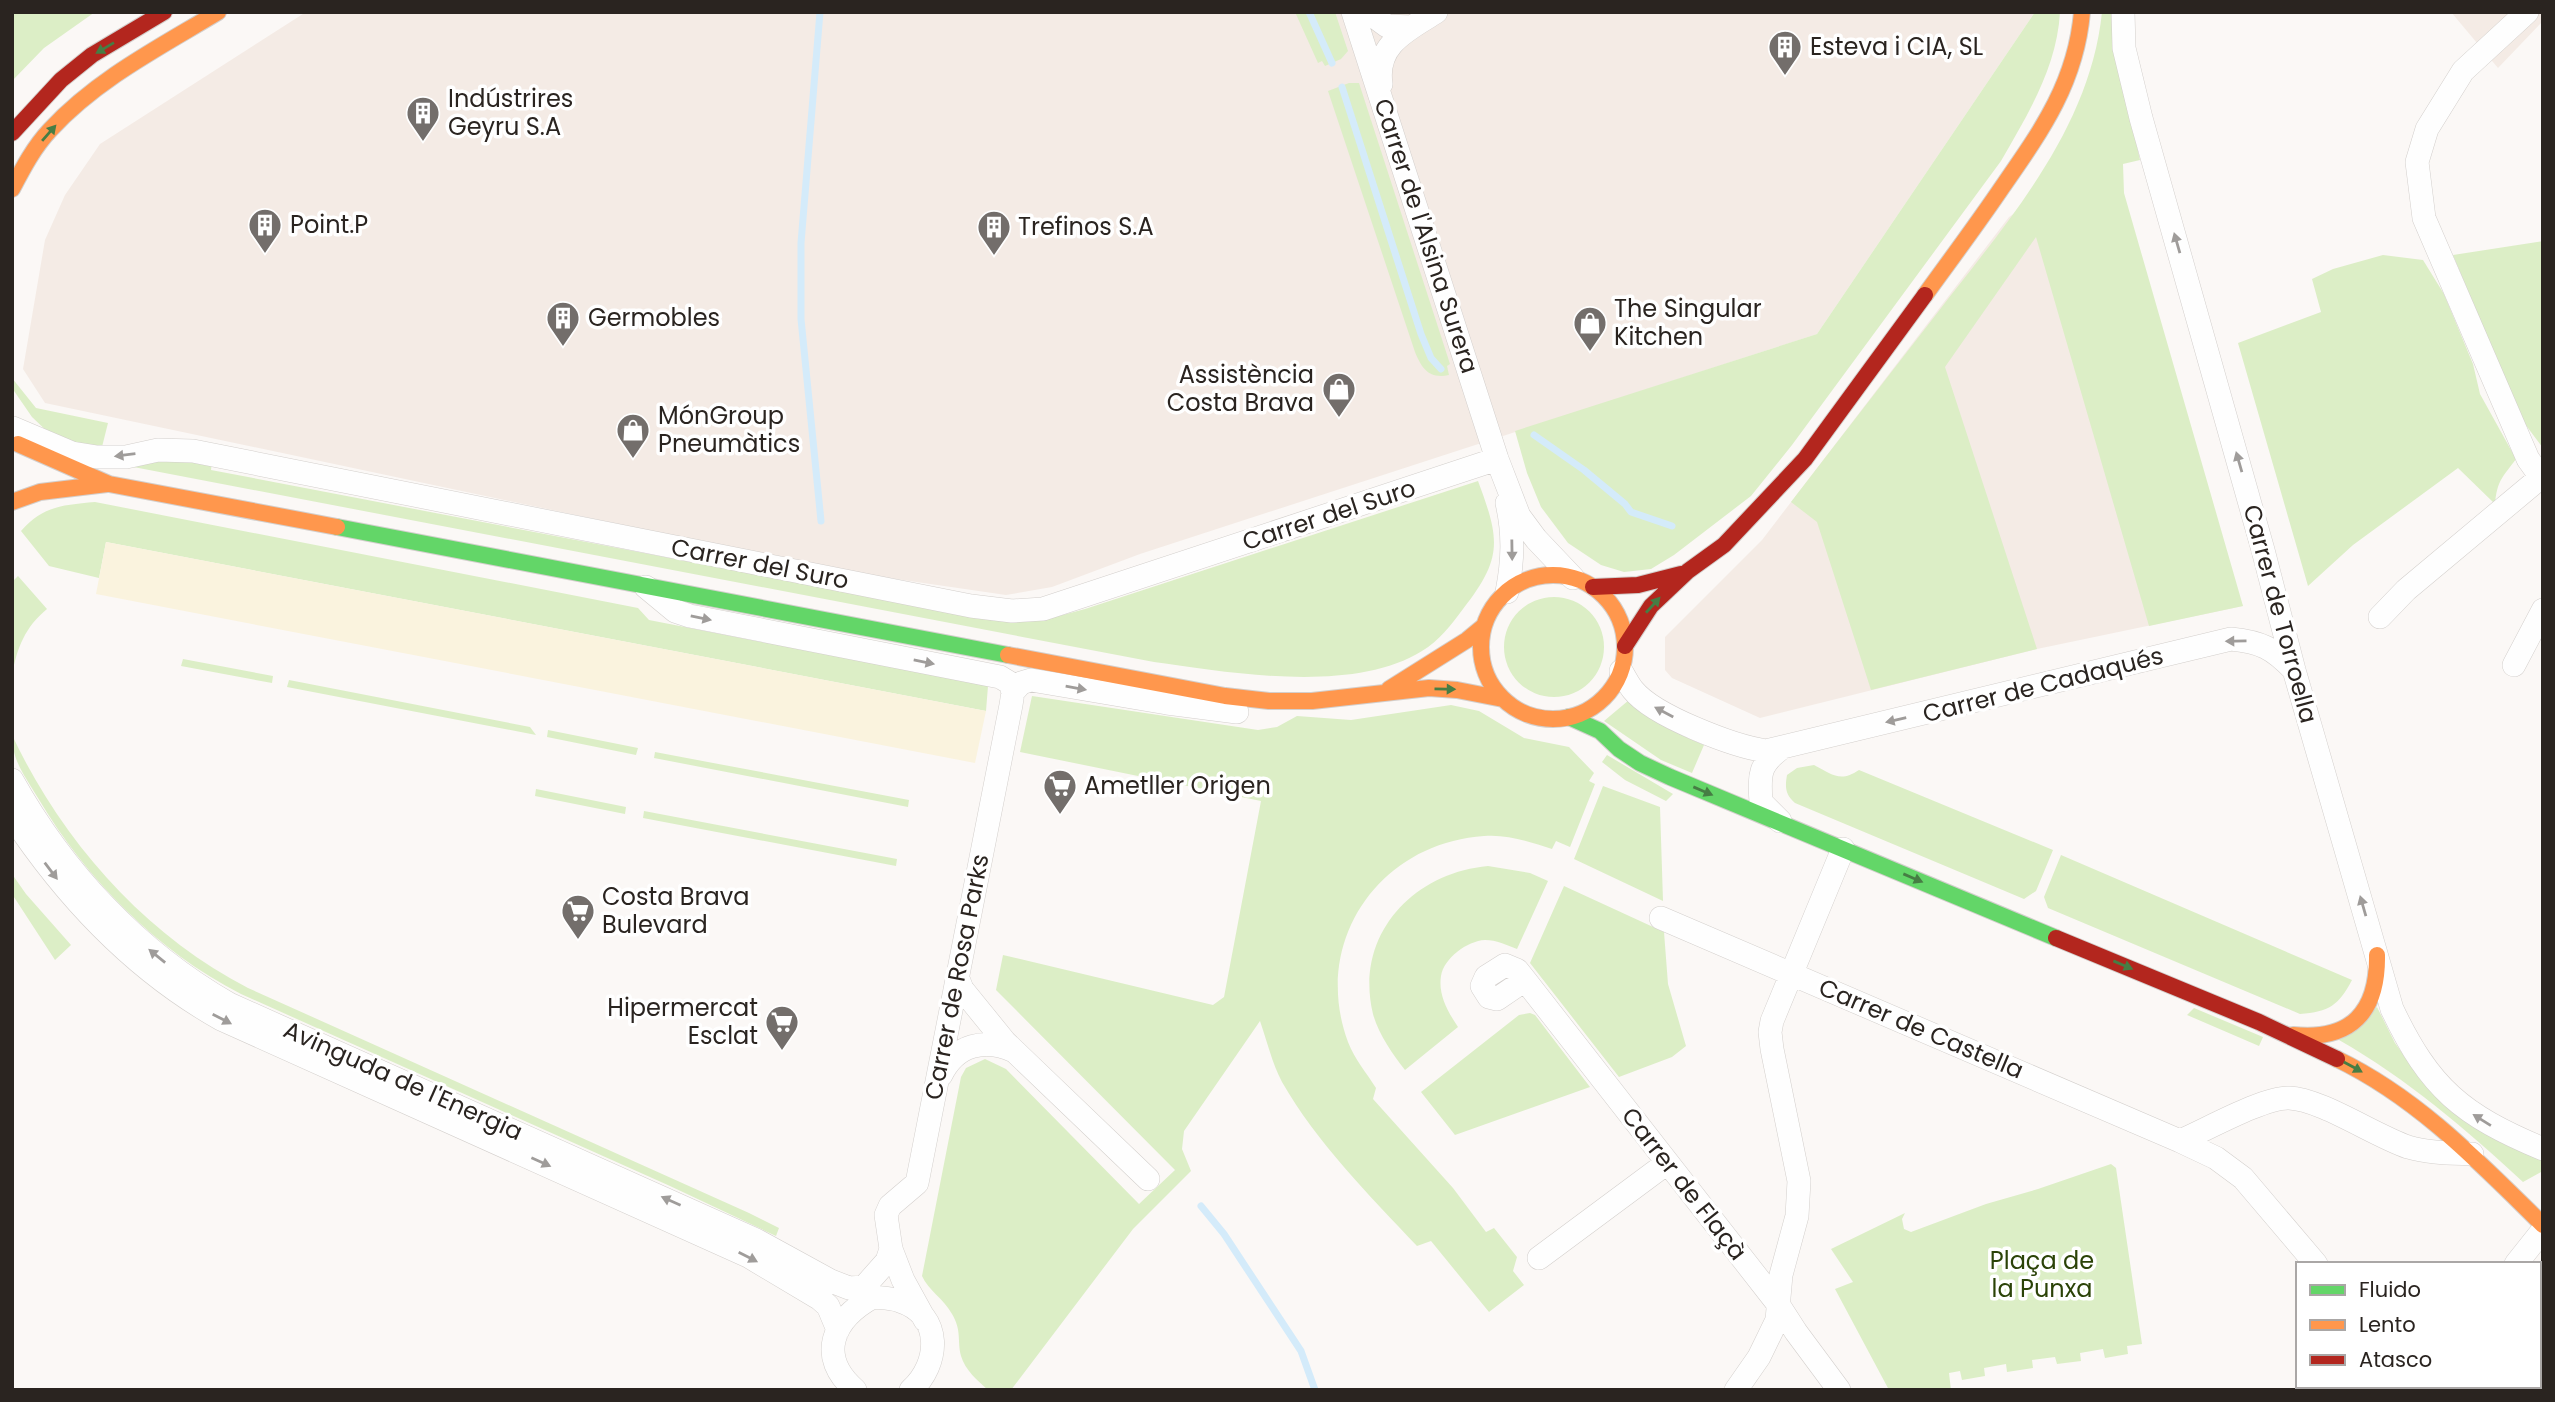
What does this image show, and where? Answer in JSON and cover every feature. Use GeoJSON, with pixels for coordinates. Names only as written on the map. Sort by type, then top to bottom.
{"type":"FeatureCollection","features":[{"type":"Feature","properties":{"kind":"street"},"geometry":{"type":"LineString","coordinates":[[12,133],[61,80],[92,55],[164,12]]}},
{"type":"Feature","properties":{"kind":"street"},"geometry":{"type":"LineString","coordinates":[[12,189],[31,154],[80,100],[108,78],[218,12]]}},
{"type":"Feature","properties":{"kind":"street","name":"Carrer de l'Alsina Surera"},"geometry":{"type":"LineString","coordinates":[[1353,12],[1497,459],[1519,516],[1536,539],[1583,583]]}},
{"type":"Feature","properties":{"kind":"street"},"geometry":{"type":"LineString","coordinates":[[1368,12],[1387,26],[1412,27]]}},
{"type":"Feature","properties":{"kind":"street"},"geometry":{"type":"LineString","coordinates":[[1386,112],[1380,77],[1387,50],[1397,36],[1436,12]]}},
{"type":"Feature","properties":{"kind":"street"},"geometry":{"type":"LineString","coordinates":[[1625,646],[1651,606],[1688,571],[1724,545],[1805,459],[1967,238],[2042,130],[2059,100],[2080,37],[2082,12]]}},
{"type":"Feature","properties":{"kind":"street","name":"Carrer de Torroella"},"geometry":{"type":"LineString","coordinates":[[2123,12],[2124,48],[2141,118],[2263,550],[2294,670],[2392,1009],[2426,1071],[2449,1095],[2473,1115],[2502,1132],[2543,1149]]}},
{"type":"Feature","properties":{"kind":"street"},"geometry":{"type":"LineString","coordinates":[[2380,617],[2406,590],[2542,479],[2528,459],[2424,218],[2417,162],[2427,129],[2463,71],[2528,12]]}},
{"type":"Feature","properties":{"kind":"street"},"geometry":{"type":"LineString","coordinates":[[16,440],[108,484],[1225,696],[1294,702],[1343,700],[1428,688],[1459,689],[1503,699]]}},
{"type":"Feature","properties":{"kind":"street","name":"Carrer del Suro"},"geometry":{"type":"LineString","coordinates":[[16,440],[97,457],[125,457],[158,450],[193,451],[971,606],[1012,611],[1044,609],[1497,459]]}},
{"type":"Feature","properties":{"kind":"street","name":"Carrer de l'Alsina Surera"},"geometry":{"type":"LineString","coordinates":[[1497,459],[1511,523],[1513,557],[1507,592]]}},
{"type":"Feature","properties":{"kind":"street"},"geometry":{"type":"LineString","coordinates":[[14,493],[108,484]]}},
{"type":"Feature","properties":{"kind":"street"},"geometry":{"type":"LineString","coordinates":[[1583,583],[1613,607],[1624,632],[1621,671],[1606,696],[1582,713],[1569,718],[1545,719],[1522,712],[1494,690],[1483,666],[1481,652],[1490,613],[1507,592],[1527,580],[1539,577],[1562,575],[1583,583],[1627,588],[1658,584],[1688,571]]}},
{"type":"Feature","properties":{"kind":"street"},"geometry":{"type":"LineString","coordinates":[[643,584],[675,611],[690,616],[1000,677],[1010,683],[1013,692],[1021,683],[1031,680],[1229,712],[1256,713],[1294,702]]}},
{"type":"Feature","properties":{"kind":"street"},"geometry":{"type":"LineString","coordinates":[[2514,665],[2543,610]]}},
{"type":"Feature","properties":{"kind":"street"},"geometry":{"type":"LineString","coordinates":[[1385,692],[1485,626]]}},
{"type":"Feature","properties":{"kind":"street","name":"Carrer de Cadaqués"},"geometry":{"type":"LineString","coordinates":[[1621,671],[1632,689],[1662,712],[1733,744],[1766,751],[2231,639],[2255,641],[2274,650],[2294,670]]}},
{"type":"Feature","properties":{"kind":"street","name":"Carrer de Rosa Parks"},"geometry":{"type":"LineString","coordinates":[[891,1249],[886,1215],[890,1206],[917,1183],[1013,692]]}},
{"type":"Feature","properties":{"kind":"street"},"geometry":{"type":"LineString","coordinates":[[1569,718],[1600,731],[1619,749],[1640,763],[2259,1022],[2354,1067],[2440,1125],[2543,1222]]}},
{"type":"Feature","properties":{"kind":"street"},"geometry":{"type":"LineString","coordinates":[[1783,747],[1768,758],[1761,770],[1761,803],[1773,817],[1788,826]]}},
{"type":"Feature","properties":{"kind":"street","name":"Avinguda de l'Energia"},"geometry":{"type":"LineString","coordinates":[[12,780],[43,830],[87,887],[147,947],[201,988],[229,1004],[755,1240],[831,1281],[849,1288],[864,1287]]}},
{"type":"Feature","properties":{"kind":"street","name":"Avinguda de l'Energia"},"geometry":{"type":"LineString","coordinates":[[12,816],[55,876],[102,929],[135,961],[192,1003],[221,1019],[748,1256],[820,1299],[828,1306],[838,1330]]}},
{"type":"Feature","properties":{"kind":"street"},"geometry":{"type":"LineString","coordinates":[[1736,1390],[1759,1357],[1777,1320],[1781,1275],[1797,1216],[1800,1191],[1770,1032],[1843,849]]}},
{"type":"Feature","properties":{"kind":"street","name":"Carrer de Castella"},"geometry":{"type":"LineString","coordinates":[[1661,918],[2216,1158],[2243,1178],[2314,1262]]}},
{"type":"Feature","properties":{"kind":"street"},"geometry":{"type":"LineString","coordinates":[[2282,1033],[2313,1039],[2332,1036],[2348,1027],[2362,1013],[2371,998],[2377,981],[2377,955]]}},
{"type":"Feature","properties":{"kind":"street"},"geometry":{"type":"LineString","coordinates":[[957,976],[962,989],[1005,1041],[1148,1180]]}},
{"type":"Feature","properties":{"kind":"street","name":"Carrer de Flaçà"},"geometry":{"type":"LineString","coordinates":[[1525,980],[1778,1304],[1839,1390]]}},
{"type":"Feature","properties":{"kind":"street"},"geometry":{"type":"LineString","coordinates":[[946,1038],[962,1025],[972,1023],[1005,1041]]}},
{"type":"Feature","properties":{"kind":"street"},"geometry":{"type":"LineString","coordinates":[[937,1084],[946,1065],[962,1049],[988,1043],[1000,1045],[1005,1041]]}},
{"type":"Feature","properties":{"kind":"street"},"geometry":{"type":"LineString","coordinates":[[2180,1141],[2271,1101],[2290,1098],[2309,1102],[2407,1146],[2427,1152],[2472,1154]]}},
{"type":"Feature","properties":{"kind":"street"},"geometry":{"type":"LineString","coordinates":[[1539,1258],[1667,1163]]}},
{"type":"Feature","properties":{"kind":"street"},"geometry":{"type":"LineString","coordinates":[[2540,1196],[2539,1208],[2543,1222]]}},
{"type":"Feature","properties":{"kind":"street"},"geometry":{"type":"LineString","coordinates":[[2518,1262],[2543,1230]]}},
{"type":"Feature","properties":{"kind":"street"},"geometry":{"type":"LineString","coordinates":[[851,1311],[864,1287],[887,1261],[891,1249]]}},
{"type":"Feature","properties":{"kind":"street"},"geometry":{"type":"LineString","coordinates":[[891,1249],[903,1280],[932,1335],[932,1357],[923,1379],[911,1390]]}},
{"type":"Feature","properties":{"kind":"street"},"geometry":{"type":"LineString","coordinates":[[855,1390],[843,1378],[836,1365],[833,1350],[844,1317],[873,1297],[900,1301],[914,1309],[925,1320]]}},
{"type":"Feature","properties":{"kind":"street"},"geometry":{"type":"LineString","coordinates":[[2372,1390],[2396,1390]]}},
{"type":"Feature","properties":{"kind":"shaded area"},"geometry":{"type":"Polygon","coordinates":[[[306,12],[2035,12],[1817,334],[1140,554],[1052,587],[1006,595],[841,571],[45,403],[23,369],[45,240],[65,195],[100,144],[306,12]]]}},
{"type":"Feature","properties":{"kind":"shaded area"},"geometry":{"type":"Polygon","coordinates":[[[2451,12],[2543,12],[2543,21],[2498,68],[2451,12]]]}},
{"type":"Feature","properties":{"kind":"shaded area"},"geometry":{"type":"Polygon","coordinates":[[[2045,193],[2243,606],[2037,649],[1760,718],[1672,678],[1665,670],[1665,637],[1762,540],[2009,217],[2045,193]]]}},
{"type":"Feature","properties":{"kind":"green space"},"geometry":{"type":"Polygon","coordinates":[[[12,12],[95,12],[44,48],[12,81],[12,12]]]}},
{"type":"Feature","properties":{"kind":"green space"},"geometry":{"type":"Polygon","coordinates":[[[1295,12],[1335,12],[1348,51],[1341,59],[1325,66],[1322,61],[1318,63],[1295,12]]]}},
{"type":"Feature","properties":{"kind":"green space"},"geometry":{"type":"Polygon","coordinates":[[[2035,12],[2060,12],[2058,32],[2039,90],[2001,161],[1792,445],[1751,496],[1674,555],[1651,569],[1624,572],[1601,565],[1568,543],[1541,507],[1527,473],[1515,431],[1817,334],[2035,12]]]}},
{"type":"Feature","properties":{"kind":"green space"},"geometry":{"type":"Polygon","coordinates":[[[2102,12],[2116,12],[2127,99],[2140,160],[2123,164],[2124,193],[2243,606],[2149,626],[2036,237],[1945,367],[2037,649],[1871,690],[1817,522],[1791,502],[1991,244],[2041,173],[2081,96],[2094,55],[2102,12]]]}},
{"type":"Feature","properties":{"kind":"green space"},"geometry":{"type":"Polygon","coordinates":[[[1349,83],[1359,83],[1450,364],[1447,366],[1449,375],[1431,374],[1420,363],[1415,352],[1328,91],[1349,83]]]}},
{"type":"Feature","properties":{"kind":"green space"},"geometry":{"type":"Polygon","coordinates":[[[2543,241],[2543,448],[2522,420],[2453,255],[2543,241]]]}},
{"type":"Feature","properties":{"kind":"green space"},"geometry":{"type":"Polygon","coordinates":[[[2383,255],[2423,260],[2444,294],[2473,364],[2480,394],[2516,459],[2499,484],[2495,504],[2458,468],[2353,545],[2308,586],[2238,343],[2321,312],[2312,279],[2333,269],[2383,255]]]}},
{"type":"Feature","properties":{"kind":"green space"},"geometry":{"type":"Polygon","coordinates":[[[12,378],[36,408],[108,423],[102,447],[90,447],[53,437],[32,417],[12,388],[12,378]]]}},
{"type":"Feature","properties":{"kind":"green space"},"geometry":{"type":"Polygon","coordinates":[[[140,460],[212,461],[211,470],[973,616],[1019,622],[1044,620],[1085,609],[1478,481],[1491,519],[1494,548],[1491,562],[1476,591],[1454,621],[1422,651],[1394,664],[1362,672],[1327,676],[1255,675],[1154,662],[123,465],[140,460]]]}},
{"type":"Feature","properties":{"kind":"green space"},"geometry":{"type":"Polygon","coordinates":[[[95,502],[638,608],[649,620],[988,686],[986,711],[106,542],[99,578],[49,566],[21,531],[37,516],[54,508],[95,502]]]}},
{"type":"Feature","properties":{"kind":"green space"},"geometry":{"type":"Polygon","coordinates":[[[18,576],[47,609],[33,623],[23,639],[12,675],[12,582],[18,576]]]}},
{"type":"Feature","properties":{"kind":"green space"},"geometry":{"type":"Polygon","coordinates":[[[1554,597],[1573,601],[1589,612],[1600,628],[1604,647],[1600,666],[1589,682],[1573,693],[1554,697],[1535,693],[1519,682],[1508,666],[1504,647],[1508,628],[1519,612],[1535,601],[1554,597]]]}},
{"type":"Feature","properties":{"kind":"green space"},"geometry":{"type":"Polygon","coordinates":[[[183,659],[273,676],[272,683],[181,666],[183,659]]]}},
{"type":"Feature","properties":{"kind":"green space"},"geometry":{"type":"Polygon","coordinates":[[[289,680],[530,727],[536,735],[287,687],[289,680]]]}},
{"type":"Feature","properties":{"kind":"green space"},"geometry":{"type":"Polygon","coordinates":[[[1032,696],[1258,730],[1277,727],[1297,716],[1351,720],[1451,705],[1479,711],[1524,738],[1569,747],[1594,773],[1589,781],[1595,784],[1570,847],[1556,841],[1552,849],[1510,837],[1484,836],[1446,843],[1413,857],[1385,878],[1363,904],[1347,935],[1339,969],[1339,1005],[1348,1042],[1376,1088],[1373,1099],[1453,1188],[1486,1232],[1494,1228],[1517,1257],[1513,1271],[1524,1285],[1489,1312],[1431,1241],[1417,1246],[1345,1168],[1311,1126],[1278,1075],[1260,1021],[1184,1131],[1182,1149],[1191,1171],[1133,1229],[1011,1390],[988,1390],[972,1375],[961,1356],[955,1320],[922,1276],[961,1077],[966,1068],[985,1059],[1006,1069],[1139,1204],[1175,1170],[996,990],[1003,955],[1213,1005],[1224,997],[1261,801],[1020,752],[1032,696]]]}},
{"type":"Feature","properties":{"kind":"green space"},"geometry":{"type":"Polygon","coordinates":[[[1629,700],[1646,715],[1704,745],[1692,773],[1661,760],[1604,721],[1629,700]]]}},
{"type":"Feature","properties":{"kind":"green space"},"geometry":{"type":"Polygon","coordinates":[[[548,730],[638,748],[636,755],[547,737],[548,730]]]}},
{"type":"Feature","properties":{"kind":"green space"},"geometry":{"type":"Polygon","coordinates":[[[12,735],[55,812],[110,881],[174,941],[210,966],[248,988],[749,1213],[779,1228],[776,1236],[241,994],[210,977],[181,957],[126,910],[78,857],[24,775],[14,753],[12,735]]]}},
{"type":"Feature","properties":{"kind":"green space"},"geometry":{"type":"Polygon","coordinates":[[[655,752],[909,800],[908,807],[654,758],[655,752]]]}},
{"type":"Feature","properties":{"kind":"green space"},"geometry":{"type":"Polygon","coordinates":[[[1607,755],[1673,794],[1666,801],[1625,780],[1602,762],[1607,755]]]}},
{"type":"Feature","properties":{"kind":"green space"},"geometry":{"type":"Polygon","coordinates":[[[1814,765],[1841,777],[1859,770],[2053,850],[2036,891],[2024,899],[1795,803],[1786,790],[1787,775],[1797,768],[1814,765]]]}},
{"type":"Feature","properties":{"kind":"green space"},"geometry":{"type":"Polygon","coordinates":[[[1603,786],[1660,807],[1663,901],[1574,859],[1603,786]]]}},
{"type":"Feature","properties":{"kind":"green space"},"geometry":{"type":"Polygon","coordinates":[[[536,789],[626,807],[625,814],[535,796],[536,789]]]}},
{"type":"Feature","properties":{"kind":"green space"},"geometry":{"type":"Polygon","coordinates":[[[644,811],[897,859],[896,866],[643,818],[644,811]]]}},
{"type":"Feature","properties":{"kind":"green space"},"geometry":{"type":"Polygon","coordinates":[[[2061,855],[2352,980],[2332,1006],[2300,1014],[2048,908],[2044,897],[2061,855]]]}},
{"type":"Feature","properties":{"kind":"green space"},"geometry":{"type":"Polygon","coordinates":[[[1488,866],[1530,873],[1548,881],[1517,949],[1485,940],[1471,944],[1451,957],[1443,969],[1440,983],[1442,997],[1458,1027],[1405,1070],[1386,1044],[1373,1014],[1369,986],[1372,959],[1381,935],[1395,913],[1413,895],[1435,881],[1460,871],[1488,866]]]}},
{"type":"Feature","properties":{"kind":"green space"},"geometry":{"type":"Polygon","coordinates":[[[12,874],[71,945],[55,960],[12,894],[12,874]]]}},
{"type":"Feature","properties":{"kind":"green space"},"geometry":{"type":"Polygon","coordinates":[[[1564,886],[1664,932],[1668,984],[1686,1046],[1672,1057],[1619,1077],[1530,963],[1564,886]]]}},
{"type":"Feature","properties":{"kind":"green space"},"geometry":{"type":"Polygon","coordinates":[[[2377,1007],[2395,1043],[2418,1075],[2493,1138],[2543,1159],[2543,1171],[2523,1182],[2435,1106],[2388,1071],[2339,1040],[2377,1007]]]}},
{"type":"Feature","properties":{"kind":"green space"},"geometry":{"type":"Polygon","coordinates":[[[2194,1008],[2263,1037],[2259,1046],[2187,1015],[2194,1008]]]}},
{"type":"Feature","properties":{"kind":"green space"},"geometry":{"type":"Polygon","coordinates":[[[1519,1015],[1535,1015],[1590,1087],[1455,1135],[1421,1092],[1519,1015]]]}},
{"type":"Feature","properties":{"kind":"green space","name":"Plaça de la Punxa"},"geometry":{"type":"Polygon","coordinates":[[[2111,1164],[2116,1168],[2142,1344],[2127,1346],[2128,1354],[2105,1358],[2103,1349],[2080,1353],[2081,1361],[2057,1364],[2055,1357],[2032,1360],[2033,1368],[2007,1372],[2006,1364],[1984,1368],[1985,1376],[1962,1380],[1960,1371],[1949,1373],[1951,1390],[1889,1390],[1835,1289],[1853,1282],[1831,1249],[1905,1213],[1902,1219],[1904,1229],[1911,1232],[1986,1204],[2111,1164]]]}},
{"type":"Feature","properties":{"kind":"sand"},"geometry":{"type":"Polygon","coordinates":[[[106,542],[986,711],[975,763],[96,594],[106,542]]]}},
{"type":"Feature","properties":{"kind":"waterway"},"geometry":{"type":"LineString","coordinates":[[820,12],[801,243],[801,319],[821,521]]}},
{"type":"Feature","properties":{"kind":"waterway"},"geometry":{"type":"LineString","coordinates":[[1309,12],[1332,63]]}},
{"type":"Feature","properties":{"kind":"waterway"},"geometry":{"type":"LineString","coordinates":[[1342,87],[1421,334],[1431,358],[1441,369]]}},
{"type":"Feature","properties":{"kind":"waterway"},"geometry":{"type":"LineString","coordinates":[[1534,435],[1584,470],[1631,512],[1672,526]]}},
{"type":"Feature","properties":{"kind":"waterway"},"geometry":{"type":"LineString","coordinates":[[1201,1206],[1224,1234],[1301,1351],[1315,1390]]}},
{"type":"Feature","properties":{"kind":"traffic: fast"},"geometry":{"type":"LineString","coordinates":[[337,527],[1008,655]]}},
{"type":"Feature","properties":{"kind":"traffic: fast"},"geometry":{"type":"LineString","coordinates":[[1569,717],[1600,731],[1619,749],[1640,763],[1670,777],[2056,938]]}},
{"type":"Feature","properties":{"kind":"traffic: slow"},"geometry":{"type":"LineString","coordinates":[[12,189],[39,143],[68,112],[109,79],[218,12]]}},
{"type":"Feature","properties":{"kind":"traffic: slow"},"geometry":{"type":"LineString","coordinates":[[1925,295],[2044,125],[2073,61],[2082,12]]}},
{"type":"Feature","properties":{"kind":"traffic: slow"},"geometry":{"type":"LineString","coordinates":[[18,444],[109,484],[337,527]]}},
{"type":"Feature","properties":{"kind":"traffic: slow"},"geometry":{"type":"LineString","coordinates":[[12,502],[40,492],[107,484]]}},
{"type":"Feature","properties":{"kind":"traffic: slow"},"geometry":{"type":"LineString","coordinates":[[1553,575],[1581,581],[1604,596],[1619,619],[1625,647],[1619,675],[1604,698],[1581,713],[1553,719],[1525,713],[1502,698],[1487,675],[1481,647],[1487,619],[1502,596],[1525,581],[1553,575]]}},
{"type":"Feature","properties":{"kind":"traffic: slow"},"geometry":{"type":"LineString","coordinates":[[1389,689],[1467,640],[1484,626]]}},
{"type":"Feature","properties":{"kind":"traffic: slow"},"geometry":{"type":"LineString","coordinates":[[1008,655],[1225,696],[1269,701],[1312,701],[1429,688],[1457,690],[1503,699]]}},
{"type":"Feature","properties":{"kind":"traffic: slow"},"geometry":{"type":"LineString","coordinates":[[2293,1035],[2331,1033],[2357,1019],[2372,992],[2377,955]]}},
{"type":"Feature","properties":{"kind":"traffic: slow"},"geometry":{"type":"LineString","coordinates":[[2337,1059],[2367,1075],[2421,1112],[2447,1133],[2543,1225]]}},
{"type":"Feature","properties":{"kind":"traffic: jam"},"geometry":{"type":"LineString","coordinates":[[12,133],[61,80],[92,55],[164,12]]}},
{"type":"Feature","properties":{"kind":"traffic: jam"},"geometry":{"type":"LineString","coordinates":[[1625,646],[1651,606],[1688,571],[1724,545],[1805,459],[1925,295]]}},
{"type":"Feature","properties":{"kind":"traffic: jam"},"geometry":{"type":"LineString","coordinates":[[1593,587],[1638,585],[1681,574]]}},
{"type":"Feature","properties":{"kind":"traffic: jam"},"geometry":{"type":"LineString","coordinates":[[2056,938],[2259,1022],[2337,1059]]}},
{"type":"Feature","properties":{"kind":"place","name":"Esteva i CIA, SL"},"geometry":{"type":"Point","coordinates":[1785,77]}},
{"type":"Feature","properties":{"kind":"place","name":"Indústrires Geyru S.A"},"geometry":{"type":"Point","coordinates":[423,143]}},
{"type":"Feature","properties":{"kind":"place","name":"Point.P"},"geometry":{"type":"Point","coordinates":[265,255]}},
{"type":"Feature","properties":{"kind":"place","name":"Trefinos S.A"},"geometry":{"type":"Point","coordinates":[994,257]}},
{"type":"Feature","properties":{"kind":"place","name":"Germobles"},"geometry":{"type":"Point","coordinates":[563,348]}},
{"type":"Feature","properties":{"kind":"place","name":"The Singular Kitchen"},"geometry":{"type":"Point","coordinates":[1590,353]}},
{"type":"Feature","properties":{"kind":"place","name":"Assistència Costa Brava"},"geometry":{"type":"Point","coordinates":[1339,419]}},
{"type":"Feature","properties":{"kind":"place","name":"MónGroup Pneumàtics"},"geometry":{"type":"Point","coordinates":[633,460]}},
{"type":"Feature","properties":{"kind":"place","name":"Ametller Origen"},"geometry":{"type":"Point","coordinates":[1060,816]}},
{"type":"Feature","properties":{"kind":"place","name":"Costa Brava Bulevard"},"geometry":{"type":"Point","coordinates":[578,941]}},
{"type":"Feature","properties":{"kind":"place","name":"Hipermercat Esclat"},"geometry":{"type":"Point","coordinates":[782,1052]}}]}
